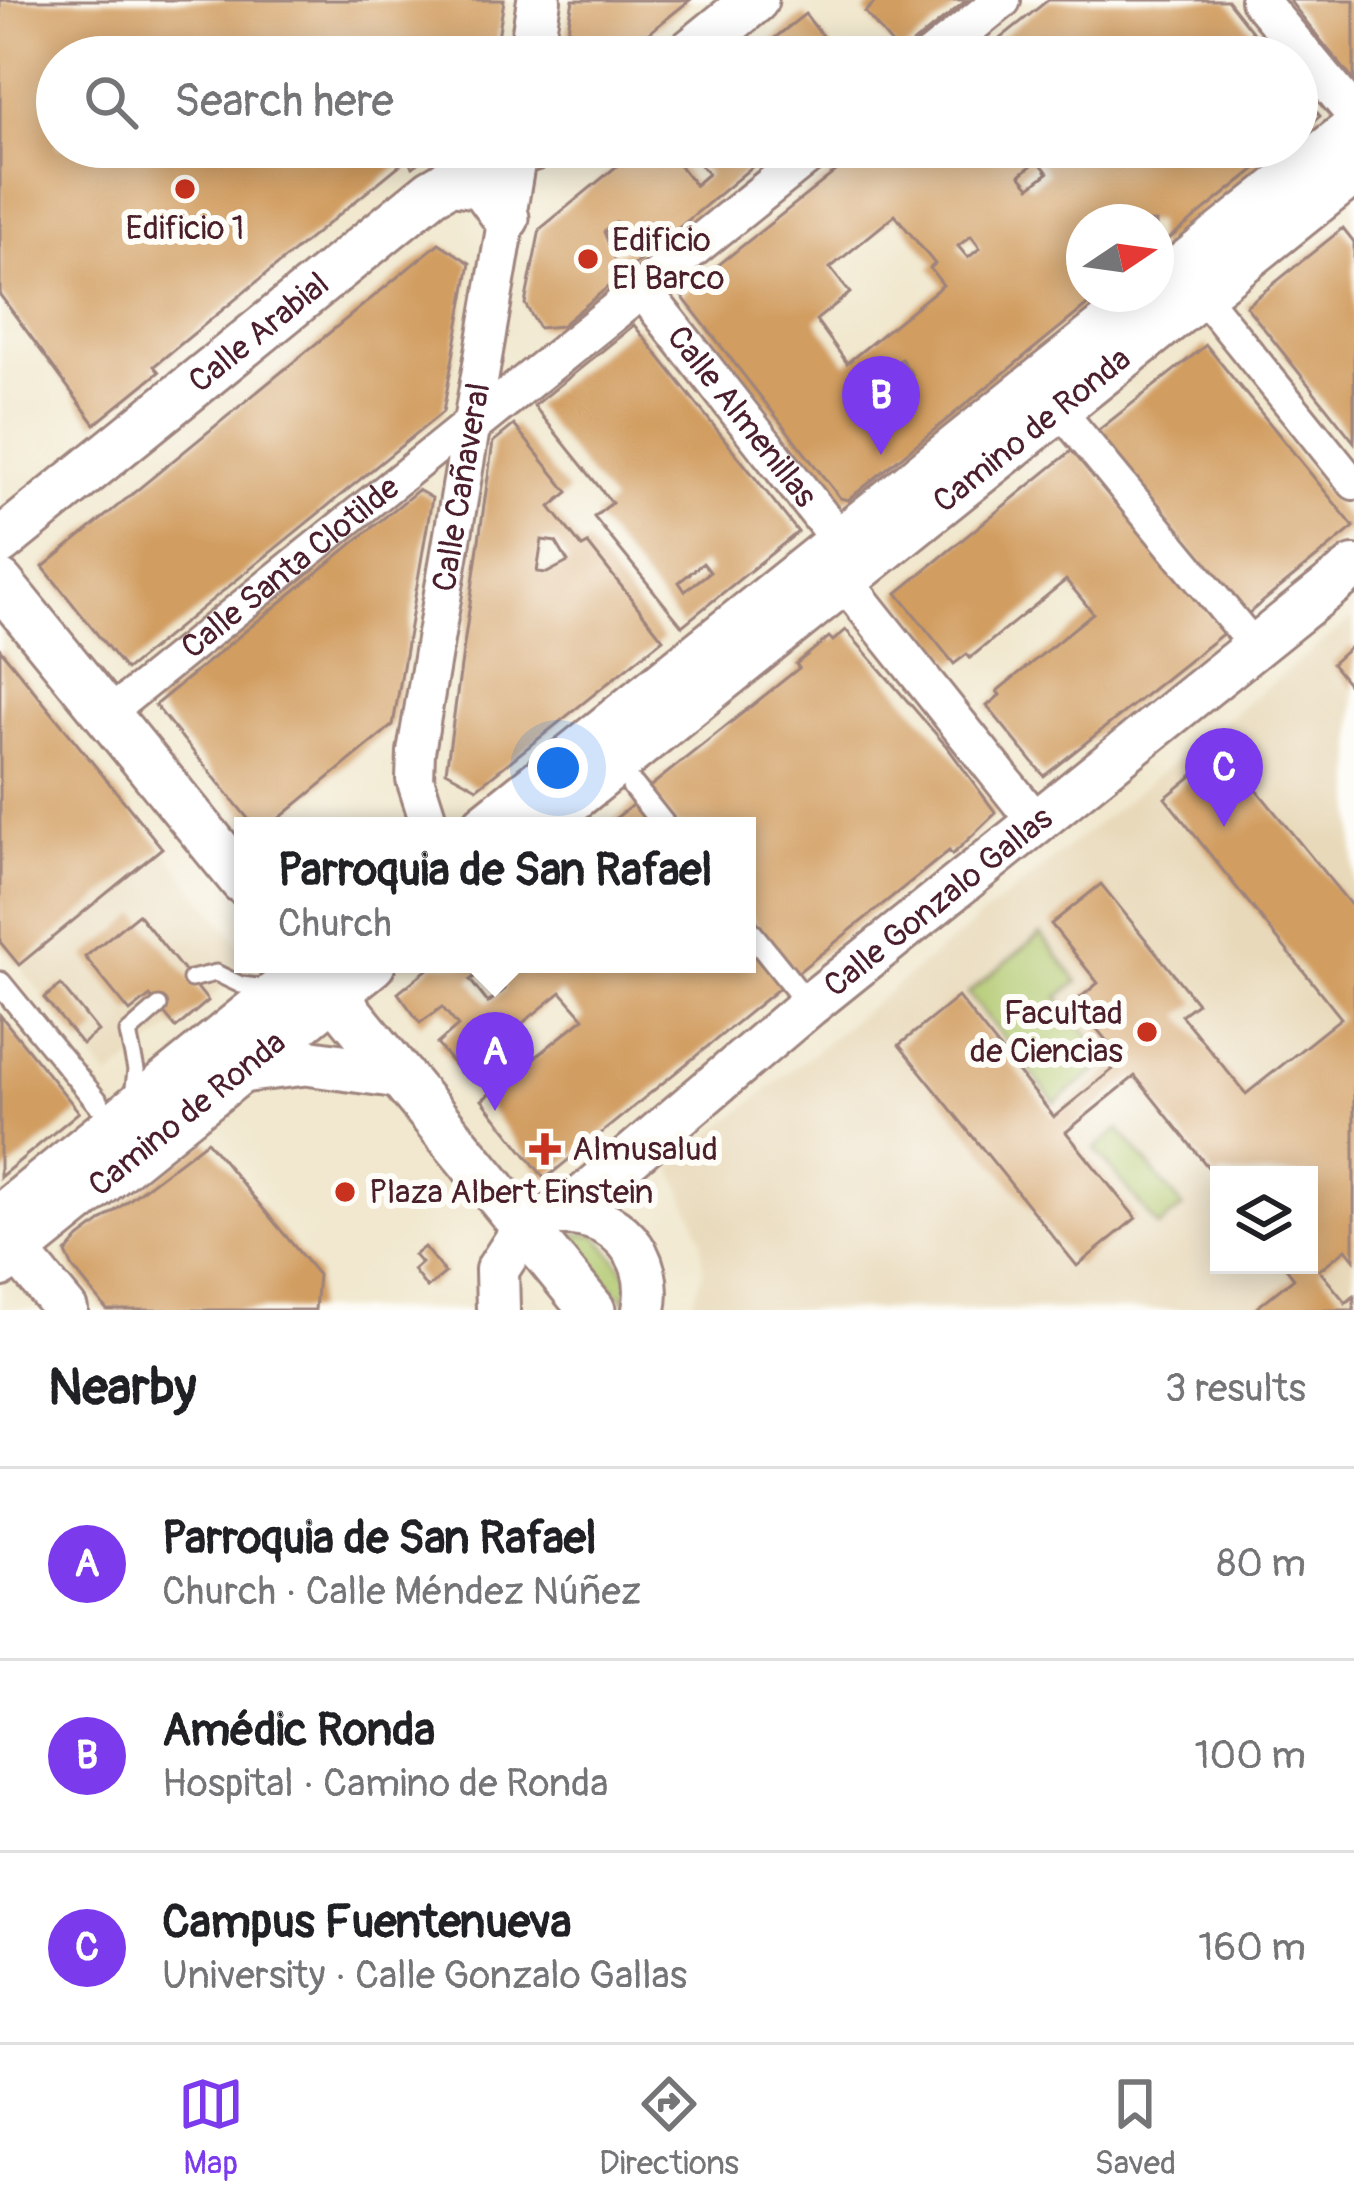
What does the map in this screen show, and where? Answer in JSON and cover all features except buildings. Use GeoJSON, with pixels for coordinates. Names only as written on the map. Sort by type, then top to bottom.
{"type":"FeatureCollection","features":[{"type":"Feature","properties":{"kind":"main road"},"geometry":{"type":"LineString","coordinates":[[533,36],[539,0]]}},
{"type":"Feature","properties":{"kind":"main road"},"geometry":{"type":"LineString","coordinates":[[711,36],[755,0]]}},
{"type":"Feature","properties":{"kind":"main road","name":"Camino de Ronda"},"geometry":{"type":"LineString","coordinates":[[497,817],[842,561],[1058,408],[1201,294],[1337,183],[1354,129]]}},
{"type":"Feature","properties":{"kind":"main road","name":"Calle Arabial"},"geometry":{"type":"LineString","coordinates":[[0,542],[449,181],[479,168]]}},
{"type":"Feature","properties":{"kind":"main road"},"geometry":{"type":"LineString","coordinates":[[449,181],[483,186],[506,218]]}},
{"type":"Feature","properties":{"kind":"main road","name":"Camino de Ronda"},"geometry":{"type":"LineString","coordinates":[[1174,278],[1337,183]]}},
{"type":"Feature","properties":{"kind":"main road","name":"Camino de Ronda"},"geometry":{"type":"LineString","coordinates":[[548,817],[1127,312]]}},
{"type":"Feature","properties":{"kind":"main road"},"geometry":{"type":"LineString","coordinates":[[0,510],[45,505]]}},
{"type":"Feature","properties":{"kind":"main road","name":"Calle Gonzalo Gallas"},"geometry":{"type":"LineString","coordinates":[[542,1222],[1354,567]]}},
{"type":"Feature","properties":{"kind":"main road"},"geometry":{"type":"LineString","coordinates":[[3,582],[234,870]]}},
{"type":"Feature","properties":{"kind":"main road"},"geometry":{"type":"LineString","coordinates":[[310,976],[542,1222],[592,1310]]}},
{"type":"Feature","properties":{"kind":"main road","name":"Camino de Ronda"},"geometry":{"type":"LineString","coordinates":[[4,1243],[241,1070],[310,976]]}},
{"type":"Feature","properties":{"kind":"main road","name":"Camino de Ronda"},"geometry":{"type":"LineString","coordinates":[[4,1243],[115,1107],[310,976]]}},
{"type":"Feature","properties":{"kind":"main road"},"geometry":{"type":"LineString","coordinates":[[241,1070],[306,1062],[399,1075]]}},
{"type":"Feature","properties":{"kind":"main road"},"geometry":{"type":"LineString","coordinates":[[497,1310],[497,1270],[542,1222],[601,1220],[630,1242],[646,1284],[644,1310]]}},
{"type":"Feature","properties":{"kind":"main road"},"geometry":{"type":"LineString","coordinates":[[4,1243],[66,1310]]}},
{"type":"Feature","properties":{"kind":"street"},"geometry":{"type":"LineString","coordinates":[[957,36],[1002,0]]}},
{"type":"Feature","properties":{"kind":"street"},"geometry":{"type":"LineString","coordinates":[[1259,0],[1289,36]]}},
{"type":"Feature","properties":{"kind":"street"},"geometry":{"type":"LineString","coordinates":[[1318,70],[1354,113]]}},
{"type":"Feature","properties":{"kind":"street","name":"Calle Cañaveral"},"geometry":{"type":"LineString","coordinates":[[427,817],[415,779],[416,752],[518,168]]}},
{"type":"Feature","properties":{"kind":"street","name":"Calle Santa Clotilde"},"geometry":{"type":"LineString","coordinates":[[108,714],[793,168]]}},
{"type":"Feature","properties":{"kind":"street","name":"Calle Almenillas"},"geometry":{"type":"LineString","coordinates":[[642,289],[1036,823]]}},
{"type":"Feature","properties":{"kind":"street"},"geometry":{"type":"LineString","coordinates":[[1201,294],[1354,484]]}},
{"type":"Feature","properties":{"kind":"street"},"geometry":{"type":"LineString","coordinates":[[486,338],[492,364],[513,393]]}},
{"type":"Feature","properties":{"kind":"street"},"geometry":{"type":"LineString","coordinates":[[1058,408],[1255,647]]}},
{"type":"Feature","properties":{"kind":"street"},"geometry":{"type":"LineString","coordinates":[[633,786],[658,817]]}},
{"type":"Feature","properties":{"kind":"street"},"geometry":{"type":"LineString","coordinates":[[756,939],[796,988]]}},
{"type":"Feature","properties":{"kind":"street"},"geometry":{"type":"LineString","coordinates":[[0,983],[115,1107]]}},
{"type":"Feature","properties":{"kind":"lane"},"geometry":{"type":"LineString","coordinates":[[191,979],[216,973],[242,985],[310,976]]}},
{"type":"Feature","properties":{"kind":"lane"},"geometry":{"type":"LineString","coordinates":[[115,1107],[136,1070],[128,1033],[159,1006]]}},
{"type":"Feature","properties":{"kind":"shaded area","name":"Facultad de Ciencias"},"geometry":{"type":"Polygon","coordinates":[[[1354,617],[1354,1310],[690,1310],[703,1272],[702,1238],[672,1167],[1354,617]]]}},
{"type":"Feature","properties":{"kind":"shaded area"},"geometry":{"type":"Polygon","coordinates":[[[162,848],[234,938],[234,973],[241,973],[109,1078],[19,965],[162,848]]]}},
{"type":"Feature","properties":{"kind":"green space"},"geometry":{"type":"Polygon","coordinates":[[[1041,934],[1078,982],[1058,997],[1110,1061],[1055,1103],[968,993],[1041,934]]]}},
{"type":"Feature","properties":{"kind":"green space"},"geometry":{"type":"Polygon","coordinates":[[[1119,1129],[1183,1207],[1158,1227],[1095,1149],[1119,1129]]]}},
{"type":"Feature","properties":{"kind":"green space"},"geometry":{"type":"Polygon","coordinates":[[[562,1233],[597,1235],[630,1277],[625,1301],[562,1233]]]}},
{"type":"Feature","properties":{"kind":"place","name":"Edificio 1"},"geometry":{"type":"Point","coordinates":[185,189]}},
{"type":"Feature","properties":{"kind":"place","name":"Edificio El Barco"},"geometry":{"type":"Point","coordinates":[588,259]}},
{"type":"Feature","properties":{"kind":"place","name":"Amédic Ronda"},"geometry":{"type":"Point","coordinates":[881,455]}},
{"type":"Feature","properties":{"kind":"place","name":"Campus Fuentenueva"},"geometry":{"type":"Point","coordinates":[1224,827]}},
{"type":"Feature","properties":{"kind":"place","name":"Facultad de Ciencias"},"geometry":{"type":"Point","coordinates":[1147,1032]}},
{"type":"Feature","properties":{"kind":"place","name":"Parroquia de San Rafael"},"geometry":{"type":"Point","coordinates":[495,1111]}},
{"type":"Feature","properties":{"kind":"place","name":"Almusalud"},"geometry":{"type":"Point","coordinates":[545,1149]}},
{"type":"Feature","properties":{"kind":"place","name":"Plaza Albert Einstein"},"geometry":{"type":"Point","coordinates":[345,1192]}}]}
